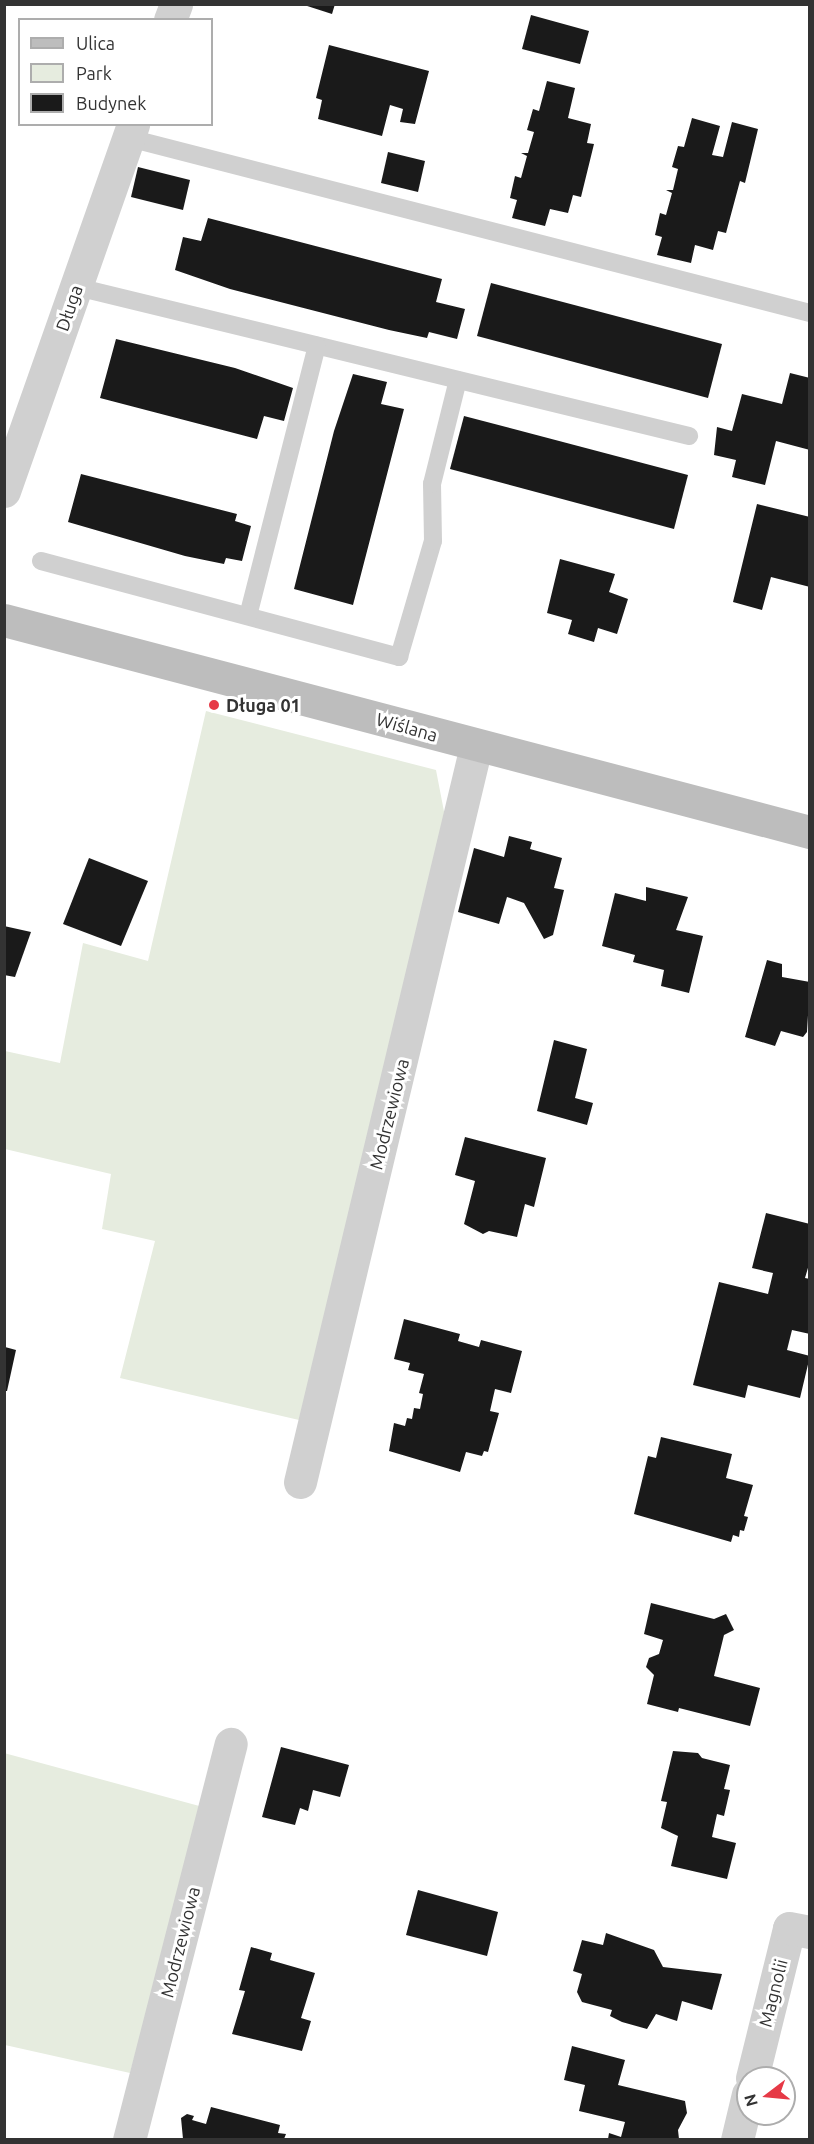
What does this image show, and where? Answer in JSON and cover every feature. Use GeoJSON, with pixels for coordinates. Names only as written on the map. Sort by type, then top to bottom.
{"type":"FeatureCollection","features":[{"type":"Feature","properties":{"kind":"main road","name":"Wiślana"},"geometry":{"type":"LineString","coordinates":[[4,620],[810,832]]}},
{"type":"Feature","properties":{"kind":"street","name":"Długa"},"geometry":{"type":"LineString","coordinates":[[4,491],[131,131]]}},
{"type":"Feature","properties":{"kind":"street","name":"Modrzewiowa"},"geometry":{"type":"LineString","coordinates":[[300,1482],[476,746]]}},
{"type":"Feature","properties":{"kind":"street","name":"Modrzewiowa"},"geometry":{"type":"LineString","coordinates":[[129,2139],[231,1744]]}},
{"type":"Feature","properties":{"kind":"street","name":"Magnolii"},"geometry":{"type":"LineString","coordinates":[[755,2066],[789,1928],[810,1932]]}},
{"type":"Feature","properties":{"kind":"lane"},"geometry":{"type":"LineString","coordinates":[[131,131],[810,313]]}},
{"type":"Feature","properties":{"kind":"lane"},"geometry":{"type":"LineString","coordinates":[[77,287],[689,436]]}},
{"type":"Feature","properties":{"kind":"lane"},"geometry":{"type":"LineString","coordinates":[[248,616],[317,346]]}},
{"type":"Feature","properties":{"kind":"lane"},"geometry":{"type":"LineString","coordinates":[[41,561],[399,657],[433,541],[432,484],[458,380]]}},
{"type":"Feature","properties":{"kind":"green space"},"geometry":{"type":"Polygon","coordinates":[[[206,711],[436,770],[447,827],[299,1420],[120,1378],[155,1241],[102,1229],[111,1174],[5,1149],[5,1051],[60,1063],[83,943],[148,961],[206,711]]]}},
{"type":"Feature","properties":{"kind":"green space"},"geometry":{"type":"Polygon","coordinates":[[[4,1753],[203,1807],[130,2073],[5,2045],[4,1753]]]}},
{"type":"Feature","properties":{"kind":"building"},"geometry":{"type":"Polygon","coordinates":[[[301,4],[335,4],[332,14],[301,4]]]}},
{"type":"Feature","properties":{"kind":"building"},"geometry":{"type":"Polygon","coordinates":[[[531,15],[589,31],[580,64],[522,49],[531,15]]]}},
{"type":"Feature","properties":{"kind":"building"},"geometry":{"type":"Polygon","coordinates":[[[329,45],[429,71],[415,124],[400,122],[403,109],[390,105],[382,136],[318,119],[322,100],[316,98],[329,45]]]}},
{"type":"Feature","properties":{"kind":"building"},"geometry":{"type":"Polygon","coordinates":[[[547,81],[575,88],[568,118],[591,124],[587,143],[594,144],[581,197],[573,195],[568,213],[550,209],[545,226],[512,218],[517,200],[510,198],[515,176],[521,178],[527,156],[521,153],[528,153],[534,132],[527,130],[533,109],[539,111],[547,81]]]}},
{"type":"Feature","properties":{"kind":"building"},"geometry":{"type":"Polygon","coordinates":[[[692,118],[720,126],[712,155],[723,157],[732,122],[758,129],[745,183],[740,181],[726,233],[718,231],[713,250],[695,245],[691,263],[657,255],[662,237],[655,235],[660,213],[666,215],[672,193],[666,190],[673,190],[678,169],[672,167],[678,146],[684,147],[692,118]]]}},
{"type":"Feature","properties":{"kind":"building"},"geometry":{"type":"Polygon","coordinates":[[[388,152],[425,161],[418,192],[381,183],[388,152]]]}},
{"type":"Feature","properties":{"kind":"building"},"geometry":{"type":"Polygon","coordinates":[[[138,167],[190,180],[183,210],[131,197],[138,167]]]}},
{"type":"Feature","properties":{"kind":"building"},"geometry":{"type":"Polygon","coordinates":[[[208,218],[442,279],[436,302],[465,309],[457,339],[429,332],[427,338],[389,330],[230,289],[175,270],[183,237],[201,241],[208,218]]]}},
{"type":"Feature","properties":{"kind":"building"},"geometry":{"type":"Polygon","coordinates":[[[491,283],[722,344],[708,398],[477,336],[491,283]]]}},
{"type":"Feature","properties":{"kind":"building"},"geometry":{"type":"Polygon","coordinates":[[[116,339],[235,368],[293,388],[284,421],[264,416],[257,439],[100,398],[116,339]]]}},
{"type":"Feature","properties":{"kind":"building"},"geometry":{"type":"Polygon","coordinates":[[[790,373],[810,378],[810,450],[776,441],[765,485],[732,477],[736,460],[714,455],[717,427],[732,431],[742,394],[782,404],[790,373]]]}},
{"type":"Feature","properties":{"kind":"building"},"geometry":{"type":"Polygon","coordinates":[[[353,374],[387,382],[381,404],[404,409],[353,605],[294,589],[334,431],[353,374]]]}},
{"type":"Feature","properties":{"kind":"building"},"geometry":{"type":"Polygon","coordinates":[[[464,416],[688,475],[674,529],[450,469],[464,416]]]}},
{"type":"Feature","properties":{"kind":"building"},"geometry":{"type":"Polygon","coordinates":[[[81,474],[237,514],[235,521],[251,526],[242,561],[226,558],[224,564],[185,556],[68,522],[81,474]]]}},
{"type":"Feature","properties":{"kind":"building"},"geometry":{"type":"Polygon","coordinates":[[[757,504],[810,517],[810,587],[771,577],[762,610],[733,602],[757,504]]]}},
{"type":"Feature","properties":{"kind":"building"},"geometry":{"type":"Polygon","coordinates":[[[560,559],[615,574],[609,592],[628,599],[617,634],[598,628],[594,642],[568,634],[572,620],[547,613],[560,559]]]}},
{"type":"Feature","properties":{"kind":"building"},"geometry":{"type":"Polygon","coordinates":[[[509,836],[532,842],[530,849],[562,858],[554,888],[564,890],[553,935],[544,939],[524,903],[507,897],[499,924],[458,912],[474,848],[504,857],[509,836]]]}},
{"type":"Feature","properties":{"kind":"building"},"geometry":{"type":"Polygon","coordinates":[[[89,858],[148,881],[121,946],[63,924],[89,858]]]}},
{"type":"Feature","properties":{"kind":"building"},"geometry":{"type":"Polygon","coordinates":[[[646,887],[688,897],[676,930],[703,936],[689,993],[661,986],[664,970],[633,962],[635,955],[602,946],[615,893],[646,901],[646,887]]]}},
{"type":"Feature","properties":{"kind":"building"},"geometry":{"type":"Polygon","coordinates":[[[4,926],[31,932],[15,977],[4,975],[4,926]]]}},
{"type":"Feature","properties":{"kind":"building"},"geometry":{"type":"Polygon","coordinates":[[[767,960],[782,964],[782,977],[810,982],[807,1032],[803,1037],[781,1031],[775,1046],[745,1037],[767,960]]]}},
{"type":"Feature","properties":{"kind":"building"},"geometry":{"type":"Polygon","coordinates":[[[554,1040],[587,1049],[575,1098],[593,1103],[587,1125],[537,1111],[554,1040]]]}},
{"type":"Feature","properties":{"kind":"building"},"geometry":{"type":"Polygon","coordinates":[[[465,1137],[546,1158],[534,1207],[525,1204],[517,1237],[489,1231],[483,1234],[464,1224],[475,1181],[455,1175],[465,1137]]]}},
{"type":"Feature","properties":{"kind":"building"},"geometry":{"type":"Polygon","coordinates":[[[766,1213],[810,1224],[810,1261],[805,1278],[810,1279],[810,1334],[792,1330],[787,1350],[810,1356],[800,1398],[748,1385],[745,1398],[693,1385],[719,1282],[768,1294],[773,1273],[752,1268],[766,1213]]]}},
{"type":"Feature","properties":{"kind":"building"},"geometry":{"type":"Polygon","coordinates":[[[404,1319],[460,1334],[458,1341],[479,1347],[481,1340],[522,1351],[511,1393],[495,1389],[490,1411],[499,1413],[488,1452],[484,1451],[482,1456],[466,1452],[460,1472],[389,1451],[394,1423],[405,1426],[407,1418],[412,1419],[414,1408],[420,1409],[423,1394],[419,1393],[424,1374],[408,1370],[410,1363],[394,1359],[404,1319]]]}},
{"type":"Feature","properties":{"kind":"building"},"geometry":{"type":"Polygon","coordinates":[[[5,1347],[16,1350],[7,1391],[5,1391],[5,1347]]]}},
{"type":"Feature","properties":{"kind":"building"},"geometry":{"type":"Polygon","coordinates":[[[661,1437],[732,1454],[726,1478],[753,1485],[744,1516],[748,1517],[744,1531],[740,1530],[739,1537],[733,1535],[731,1542],[634,1514],[648,1456],[656,1458],[661,1437]]]}},
{"type":"Feature","properties":{"kind":"building"},"geometry":{"type":"Polygon","coordinates":[[[651,1603],[714,1619],[726,1614],[734,1630],[724,1635],[714,1676],[760,1688],[750,1726],[679,1708],[678,1712],[647,1704],[654,1675],[646,1667],[649,1658],[659,1654],[663,1640],[644,1634],[651,1603]]]}},
{"type":"Feature","properties":{"kind":"building"},"geometry":{"type":"Polygon","coordinates":[[[281,1747],[349,1765],[340,1797],[313,1790],[308,1811],[300,1808],[295,1825],[262,1817],[281,1747]]]}},
{"type":"Feature","properties":{"kind":"building"},"geometry":{"type":"Polygon","coordinates":[[[673,1751],[698,1753],[702,1758],[730,1765],[724,1789],[730,1790],[724,1816],[717,1814],[712,1837],[736,1843],[727,1879],[671,1866],[678,1836],[661,1828],[667,1802],[661,1801],[673,1751]]]}},
{"type":"Feature","properties":{"kind":"building"},"geometry":{"type":"Polygon","coordinates":[[[418,1890],[498,1912],[487,1956],[406,1935],[418,1890]]]}},
{"type":"Feature","properties":{"kind":"building"},"geometry":{"type":"Polygon","coordinates":[[[606,1933],[654,1950],[663,1967],[722,1974],[712,2010],[682,2001],[677,2021],[656,2014],[647,2029],[610,2016],[612,2010],[582,2002],[577,1992],[582,1974],[573,1971],[582,1940],[603,1945],[606,1933]]]}},
{"type":"Feature","properties":{"kind":"building"},"geometry":{"type":"Polygon","coordinates":[[[251,1947],[272,1953],[270,1960],[315,1973],[301,2018],[311,2021],[302,2051],[232,2034],[245,1991],[239,1990],[251,1947]]]}},
{"type":"Feature","properties":{"kind":"building"},"geometry":{"type":"Polygon","coordinates":[[[572,2046],[625,2060],[618,2085],[685,2101],[687,2113],[678,2130],[679,2139],[608,2139],[609,2133],[621,2137],[625,2122],[579,2111],[585,2085],[564,2080],[572,2046]]]}},
{"type":"Feature","properties":{"kind":"building"},"geometry":{"type":"Polygon","coordinates":[[[211,2107],[280,2125],[278,2133],[286,2134],[284,2139],[183,2139],[181,2118],[187,2114],[194,2116],[192,2120],[206,2124],[211,2107]]]}},
{"type":"Feature","properties":{"kind":"place","name":"Długa 01"},"geometry":{"type":"Point","coordinates":[214,705]}}]}
